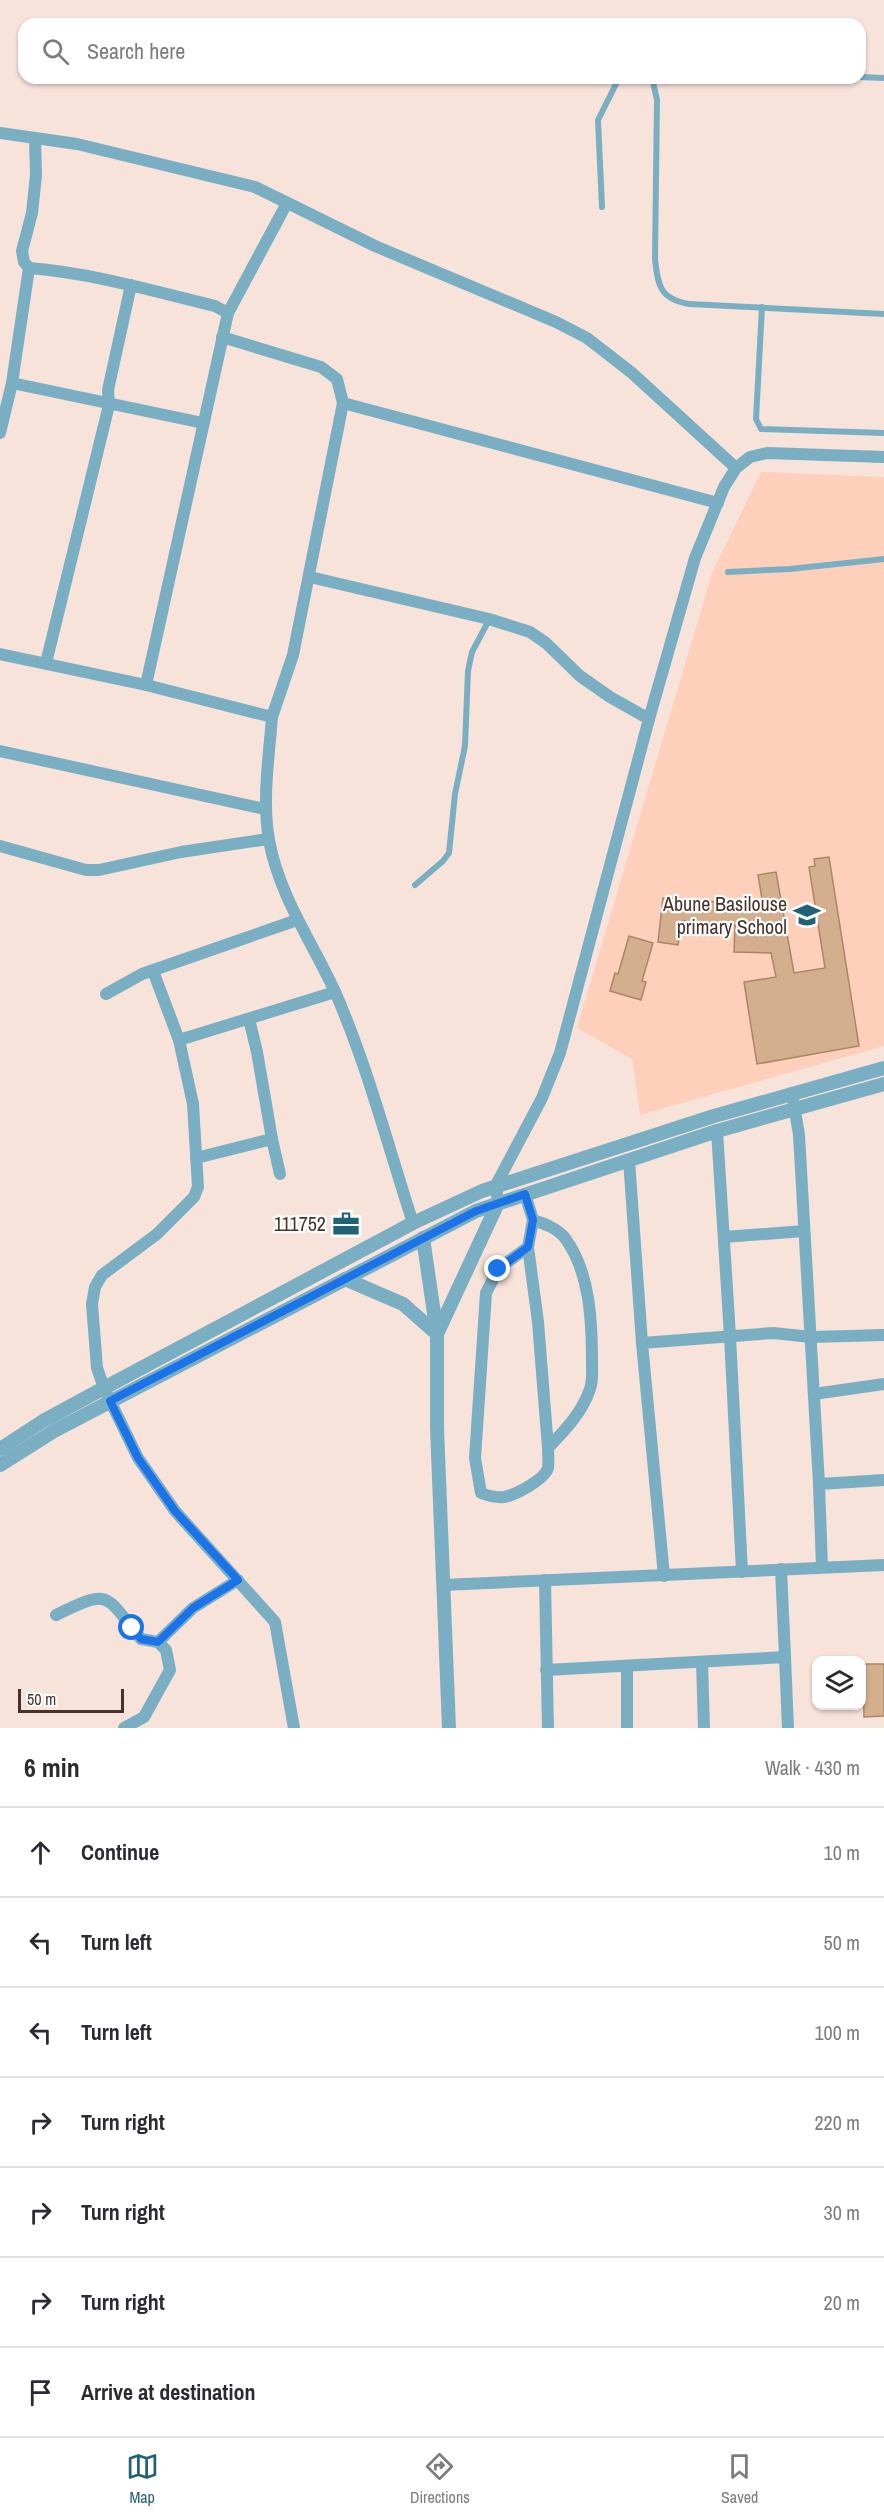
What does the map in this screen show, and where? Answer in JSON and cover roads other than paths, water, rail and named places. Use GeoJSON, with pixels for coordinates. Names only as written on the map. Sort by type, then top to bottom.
{"type":"FeatureCollection","features":[{"type":"Feature","properties":{"kind":"street"},"geometry":{"type":"LineString","coordinates":[[0,133],[77,144],[255,187],[375,246],[587,338],[632,373],[736,468]]}},
{"type":"Feature","properties":{"kind":"street"},"geometry":{"type":"LineString","coordinates":[[35,138],[36,175],[32,213],[22,250],[24,262],[29,268],[47,269],[131,285],[215,306],[228,313]]}},
{"type":"Feature","properties":{"kind":"street"},"geometry":{"type":"LineString","coordinates":[[146,685],[228,313],[287,203]]}},
{"type":"Feature","properties":{"kind":"street"},"geometry":{"type":"LineString","coordinates":[[0,433],[12,383],[29,268]]}},
{"type":"Feature","properties":{"kind":"street"},"geometry":{"type":"LineString","coordinates":[[46,663],[109,405],[108,390],[131,285]]}},
{"type":"Feature","properties":{"kind":"street"},"geometry":{"type":"LineString","coordinates":[[222,337],[288,355],[321,367],[337,379],[343,403],[310,577],[292,655],[272,717],[265,808],[268,839],[277,870],[297,920],[335,992],[364,1065],[413,1223]]}},
{"type":"Feature","properties":{"kind":"street"},"geometry":{"type":"LineString","coordinates":[[12,383],[203,423]]}},
{"type":"Feature","properties":{"kind":"street"},"geometry":{"type":"LineString","coordinates":[[343,403],[718,503]]}},
{"type":"Feature","properties":{"kind":"street"},"geometry":{"type":"LineString","coordinates":[[436,1334],[498,1203],[496,1185],[553,1074],[695,558],[718,503],[736,468],[750,457],[767,453],[884,457]]}},
{"type":"Feature","properties":{"kind":"street"},"geometry":{"type":"LineString","coordinates":[[310,577],[489,619],[530,632],[580,676],[610,697],[649,719]]}},
{"type":"Feature","properties":{"kind":"street"},"geometry":{"type":"LineString","coordinates":[[0,654],[146,685],[272,717]]}},
{"type":"Feature","properties":{"kind":"street"},"geometry":{"type":"LineString","coordinates":[[0,751],[265,808]]}},
{"type":"Feature","properties":{"kind":"street"},"geometry":{"type":"LineString","coordinates":[[0,846],[86,870],[99,870],[182,852],[268,839]]}},
{"type":"Feature","properties":{"kind":"street"},"geometry":{"type":"LineString","coordinates":[[106,994],[122,983],[297,920]]}},
{"type":"Feature","properties":{"kind":"street"},"geometry":{"type":"LineString","coordinates":[[153,971],[179,1040],[193,1104],[198,1187],[194,1197],[157,1234],[102,1275],[95,1287],[92,1304],[93,1343],[97,1368],[104,1388],[138,1458],[175,1511],[275,1622],[294,1728]]}},
{"type":"Feature","properties":{"kind":"street"},"geometry":{"type":"LineString","coordinates":[[179,1040],[335,992]]}},
{"type":"Feature","properties":{"kind":"street"},"geometry":{"type":"LineString","coordinates":[[249,1019],[280,1174]]}},
{"type":"Feature","properties":{"kind":"street"},"geometry":{"type":"LineString","coordinates":[[0,1449],[43,1421],[413,1223],[496,1185],[792,1093],[884,1068]]}},
{"type":"Feature","properties":{"kind":"street"},"geometry":{"type":"LineString","coordinates":[[0,1466],[54,1431],[110,1401],[476,1211],[717,1131],[884,1084]]}},
{"type":"Feature","properties":{"kind":"street"},"geometry":{"type":"LineString","coordinates":[[792,1093],[799,1135],[822,1567]]}},
{"type":"Feature","properties":{"kind":"street"},"geometry":{"type":"LineString","coordinates":[[717,1131],[742,1572]]}},
{"type":"Feature","properties":{"kind":"street"},"geometry":{"type":"LineString","coordinates":[[196,1158],[272,1139]]}},
{"type":"Feature","properties":{"kind":"street"},"geometry":{"type":"LineString","coordinates":[[629,1160],[642,1343],[664,1576]]}},
{"type":"Feature","properties":{"kind":"street"},"geometry":{"type":"LineString","coordinates":[[525,1194],[533,1220],[528,1247],[538,1322],[548,1469],[542,1477],[506,1497],[491,1497],[481,1493],[475,1458],[486,1293],[498,1269],[528,1247]]}},
{"type":"Feature","properties":{"kind":"street"},"geometry":{"type":"LineString","coordinates":[[533,1220],[554,1228],[564,1237],[578,1263],[588,1296],[592,1331],[591,1387],[578,1415],[548,1448]]}},
{"type":"Feature","properties":{"kind":"street"},"geometry":{"type":"LineString","coordinates":[[724,1237],[804,1231]]}},
{"type":"Feature","properties":{"kind":"street"},"geometry":{"type":"LineString","coordinates":[[423,1238],[436,1334],[437,1428],[448,1728]]}},
{"type":"Feature","properties":{"kind":"street"},"geometry":{"type":"LineString","coordinates":[[345,1279],[403,1304],[436,1334]]}},
{"type":"Feature","properties":{"kind":"street"},"geometry":{"type":"LineString","coordinates":[[642,1343],[773,1334],[811,1337],[884,1335]]}},
{"type":"Feature","properties":{"kind":"street"},"geometry":{"type":"LineString","coordinates":[[814,1394],[884,1384]]}},
{"type":"Feature","properties":{"kind":"street"},"geometry":{"type":"LineString","coordinates":[[819,1484],[884,1480]]}},
{"type":"Feature","properties":{"kind":"street"},"geometry":{"type":"LineString","coordinates":[[443,1585],[884,1565]]}},
{"type":"Feature","properties":{"kind":"street"},"geometry":{"type":"LineString","coordinates":[[781,1569],[788,1728]]}},
{"type":"Feature","properties":{"kind":"street"},"geometry":{"type":"LineString","coordinates":[[158,1642],[193,1608],[238,1580]]}},
{"type":"Feature","properties":{"kind":"street"},"geometry":{"type":"LineString","coordinates":[[545,1580],[548,1728]]}},
{"type":"Feature","properties":{"kind":"street"},"geometry":{"type":"LineString","coordinates":[[56,1615],[99,1597],[116,1607],[141,1639],[158,1642],[166,1650],[170,1670],[144,1717],[124,1728]]}},
{"type":"Feature","properties":{"kind":"street"},"geometry":{"type":"LineString","coordinates":[[546,1670],[785,1657]]}},
{"type":"Feature","properties":{"kind":"street"},"geometry":{"type":"LineString","coordinates":[[702,1662],[705,1728]]}},
{"type":"Feature","properties":{"kind":"street"},"geometry":{"type":"LineString","coordinates":[[627,1666],[627,1728]]}},
{"type":"Feature","properties":{"kind":"lane"},"geometry":{"type":"LineString","coordinates":[[866,77],[884,78]]}},
{"type":"Feature","properties":{"kind":"lane"},"geometry":{"type":"LineString","coordinates":[[602,207],[598,120],[616,84]]}},
{"type":"Feature","properties":{"kind":"lane"},"geometry":{"type":"LineString","coordinates":[[653,84],[657,100],[655,259],[657,281],[664,295],[675,302],[689,304],[884,314]]}},
{"type":"Feature","properties":{"kind":"lane"},"geometry":{"type":"LineString","coordinates":[[762,307],[756,419],[761,429],[884,433]]}},
{"type":"Feature","properties":{"kind":"lane"},"geometry":{"type":"LineString","coordinates":[[728,572],[790,569],[884,559]]}},
{"type":"Feature","properties":{"kind":"lane"},"geometry":{"type":"LineString","coordinates":[[415,885],[449,853],[455,794],[465,746],[468,671],[472,652],[489,619]]}},
{"type":"Feature","properties":{"kind":"place","name":"Abune Basilouse primary School"},"geometry":{"type":"Point","coordinates":[807,915]}},
{"type":"Feature","properties":{"kind":"place","name":"111752"},"geometry":{"type":"Point","coordinates":[346,1224]}}]}
